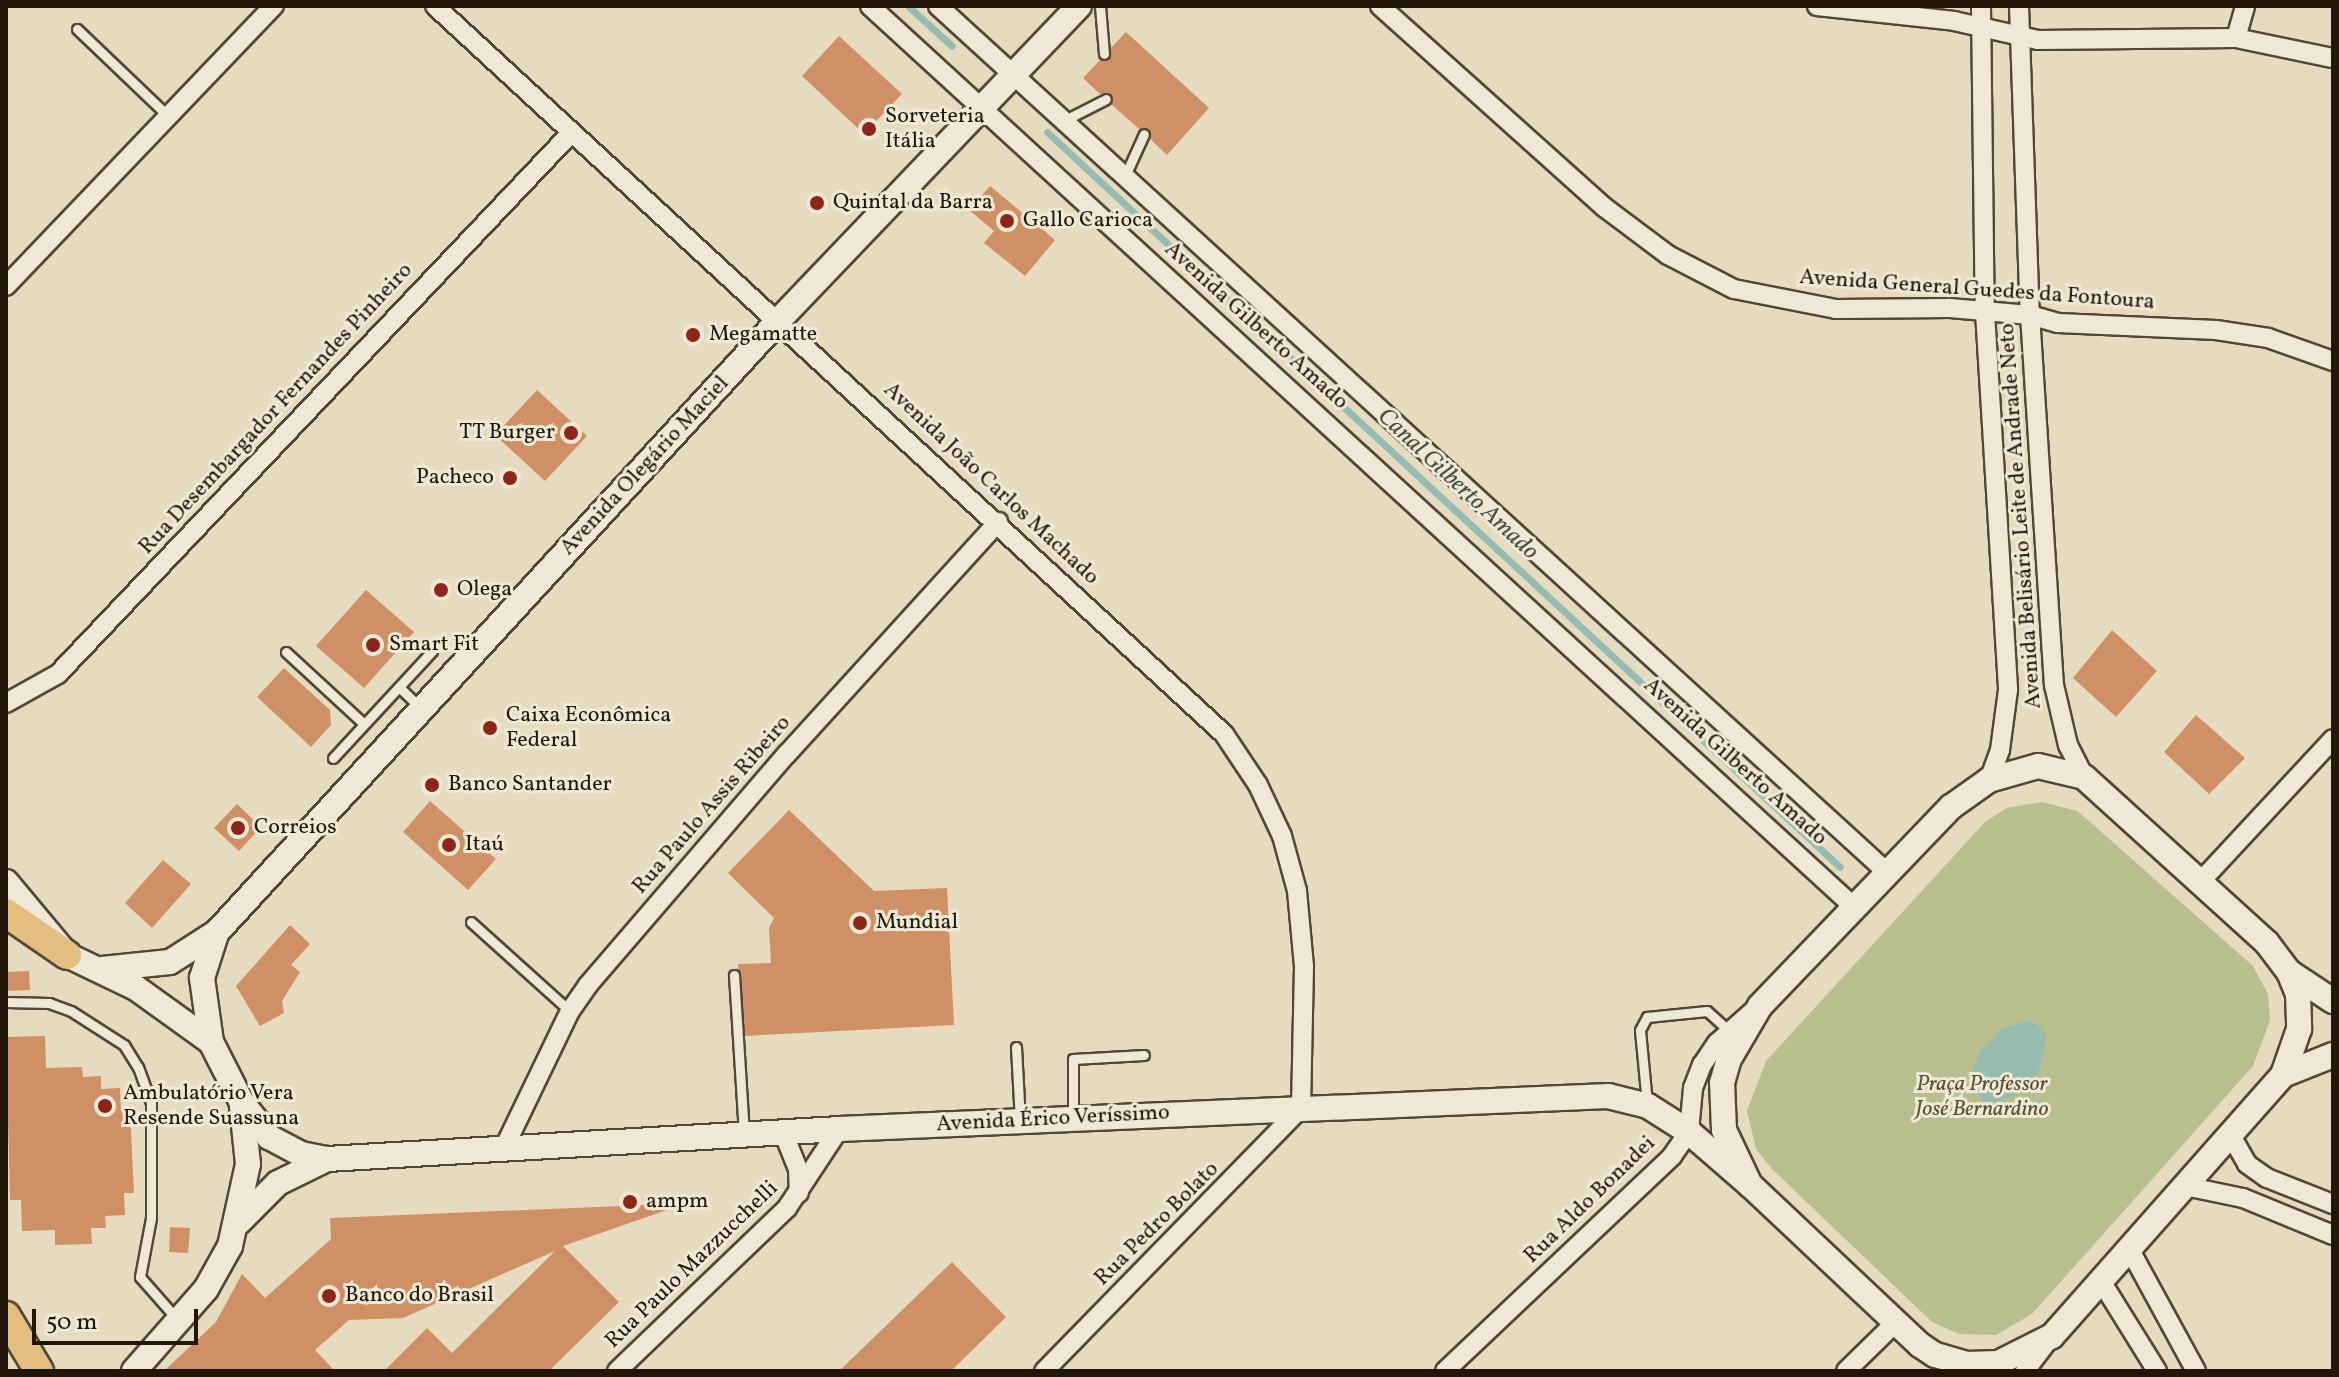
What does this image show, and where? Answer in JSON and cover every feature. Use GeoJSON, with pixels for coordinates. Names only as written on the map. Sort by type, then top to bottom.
{"type":"FeatureCollection","features":[{"type":"Feature","properties":{"kind":"highway"},"geometry":{"type":"LineString","coordinates":[[6,913],[67,955]]}},
{"type":"Feature","properties":{"kind":"highway"},"geometry":{"type":"LineString","coordinates":[[6,1316],[39,1371]]}},
{"type":"Feature","properties":{"kind":"main road","name":"Avenida Olegário Maciel"},"geometry":{"type":"LineString","coordinates":[[102,969],[170,962],[217,932],[779,320],[984,110],[1079,6]]}},
{"type":"Feature","properties":{"kind":"main road"},"geometry":{"type":"LineString","coordinates":[[2289,972],[2298,994],[2299,1029],[2283,1075],[2052,1336],[1998,1363],[1942,1363],[1895,1323],[1750,1185],[1731,1149],[1720,1107],[1729,1059],[1760,1006],[1951,807],[1989,780],[2038,766],[2084,777],[2202,880],[2289,972],[2333,1001]]}},
{"type":"Feature","properties":{"kind":"main road"},"geometry":{"type":"LineString","coordinates":[[6,882],[67,955],[102,969],[211,1042],[255,1123],[283,1147],[327,1159]]}},
{"type":"Feature","properties":{"kind":"main road","name":"Avenida Olegário Maciel"},"geometry":{"type":"LineString","coordinates":[[211,1042],[202,978],[217,932]]}},
{"type":"Feature","properties":{"kind":"main road"},"geometry":{"type":"LineString","coordinates":[[2283,1075],[2333,1055]]}},
{"type":"Feature","properties":{"kind":"main road","name":"Avenida Érico Veríssimo"},"geometry":{"type":"LineString","coordinates":[[327,1159],[1020,1120],[1608,1096],[1648,1106],[1689,1132],[1750,1185]]}},
{"type":"Feature","properties":{"kind":"main road"},"geometry":{"type":"LineString","coordinates":[[134,1371],[214,1277],[239,1222],[248,1164],[241,1101]]}},
{"type":"Feature","properties":{"kind":"main road"},"geometry":{"type":"LineString","coordinates":[[239,1222],[278,1183],[327,1159]]}},
{"type":"Feature","properties":{"kind":"street"},"geometry":{"type":"LineString","coordinates":[[6,286],[274,6]]}},
{"type":"Feature","properties":{"kind":"street","name":"Avenida João Carlos Machado"},"geometry":{"type":"LineString","coordinates":[[435,6],[570,134],[779,320],[998,522],[1224,734],[1258,785],[1282,836],[1297,891],[1304,966],[1301,1108]]}},
{"type":"Feature","properties":{"kind":"street","name":"Avenida Gilberto Amado"},"geometry":{"type":"LineString","coordinates":[[870,6],[1856,909]]}},
{"type":"Feature","properties":{"kind":"street","name":"Avenida Gilberto Amado"},"geometry":{"type":"LineString","coordinates":[[938,6],[1061,122],[1889,874]]}},
{"type":"Feature","properties":{"kind":"street","name":"Avenida General Guedes da Fontoura"},"geometry":{"type":"LineString","coordinates":[[1380,6],[1604,207],[1701,274],[1734,289],[1799,304],[1985,312],[2030,315],[2058,323],[2239,333],[2333,361]]}},
{"type":"Feature","properties":{"kind":"street"},"geometry":{"type":"LineString","coordinates":[[1817,6],[1982,26],[2021,38],[2236,38],[2333,58]]}},
{"type":"Feature","properties":{"kind":"street","name":"Avenida Belisário Leite de Andrade Neto"},"geometry":{"type":"LineString","coordinates":[[1981,6],[1985,312],[2008,690],[2000,750],[1989,780]]}},
{"type":"Feature","properties":{"kind":"street","name":"Avenida Belisário Leite de Andrade Neto"},"geometry":{"type":"LineString","coordinates":[[2019,6],[2030,315],[2054,685],[2068,745],[2084,777]]}},
{"type":"Feature","properties":{"kind":"street"},"geometry":{"type":"LineString","coordinates":[[2236,38],[2245,6]]}},
{"type":"Feature","properties":{"kind":"street","name":"Rua Desembargador Fernandes Pinheiro"},"geometry":{"type":"LineString","coordinates":[[6,703],[58,674],[570,134]]}},
{"type":"Feature","properties":{"kind":"street","name":"Rua Paulo Assis Ribeiro"},"geometry":{"type":"LineString","coordinates":[[504,1148],[570,1011],[787,754],[998,522]]}},
{"type":"Feature","properties":{"kind":"street"},"geometry":{"type":"LineString","coordinates":[[2202,880],[2333,739]]}},
{"type":"Feature","properties":{"kind":"street","name":"Rua Aldo Bonadei"},"geometry":{"type":"LineString","coordinates":[[1445,1371],[1640,1189],[1689,1132],[1693,1088],[1702,1065],[1729,1031],[1760,1006]]}},
{"type":"Feature","properties":{"kind":"street","name":"Rua Pedro Bolato"},"geometry":{"type":"LineString","coordinates":[[1044,1371],[1301,1108]]}},
{"type":"Feature","properties":{"kind":"street","name":"Rua Paulo Mazzucchelli"},"geometry":{"type":"LineString","coordinates":[[617,1371],[799,1193],[839,1129]]}},
{"type":"Feature","properties":{"kind":"street","name":"Rua Paulo Mazzucchelli"},"geometry":{"type":"LineString","coordinates":[[783,1132],[798,1169],[799,1193]]}},
{"type":"Feature","properties":{"kind":"street"},"geometry":{"type":"LineString","coordinates":[[2230,1134],[2247,1164],[2267,1178],[2333,1204]]}},
{"type":"Feature","properties":{"kind":"street"},"geometry":{"type":"LineString","coordinates":[[2185,1186],[2243,1198],[2333,1235]]}},
{"type":"Feature","properties":{"kind":"street"},"geometry":{"type":"LineString","coordinates":[[2130,1250],[2196,1371]]}},
{"type":"Feature","properties":{"kind":"street"},"geometry":{"type":"LineString","coordinates":[[2101,1281],[2157,1371]]}},
{"type":"Feature","properties":{"kind":"street"},"geometry":{"type":"LineString","coordinates":[[1846,1371],[1895,1323]]}},
{"type":"Feature","properties":{"kind":"street"},"geometry":{"type":"LineString","coordinates":[[2025,1371],[2052,1336]]}},
{"type":"Feature","properties":{"kind":"lane"},"geometry":{"type":"LineString","coordinates":[[1100,6],[1104,54]]}},
{"type":"Feature","properties":{"kind":"lane"},"geometry":{"type":"LineString","coordinates":[[77,29],[169,117]]}},
{"type":"Feature","properties":{"kind":"lane"},"geometry":{"type":"LineString","coordinates":[[1061,122],[1106,99]]}},
{"type":"Feature","properties":{"kind":"lane"},"geometry":{"type":"LineString","coordinates":[[1124,178],[1144,134]]}},
{"type":"Feature","properties":{"kind":"lane"},"geometry":{"type":"LineString","coordinates":[[333,758],[432,651]]}},
{"type":"Feature","properties":{"kind":"lane"},"geometry":{"type":"LineString","coordinates":[[286,652],[364,724]]}},
{"type":"Feature","properties":{"kind":"lane"},"geometry":{"type":"LineString","coordinates":[[399,687],[422,709]]}},
{"type":"Feature","properties":{"kind":"lane"},"geometry":{"type":"LineString","coordinates":[[471,922],[570,1011]]}},
{"type":"Feature","properties":{"kind":"lane"},"geometry":{"type":"LineString","coordinates":[[734,975],[744,1134]]}},
{"type":"Feature","properties":{"kind":"lane"},"geometry":{"type":"LineString","coordinates":[[6,1002],[49,1003],[71,1011],[124,1045],[138,1067],[151,1103],[151,1218],[140,1277],[178,1320]]}},
{"type":"Feature","properties":{"kind":"lane"},"geometry":{"type":"LineString","coordinates":[[1648,1106],[1640,1030],[1647,1017],[1707,1011],[1729,1031]]}},
{"type":"Feature","properties":{"kind":"lane"},"geometry":{"type":"LineString","coordinates":[[1016,1047],[1020,1120]]}},
{"type":"Feature","properties":{"kind":"lane"},"geometry":{"type":"LineString","coordinates":[[1073,1118],[1073,1059],[1144,1055]]}},
{"type":"Feature","properties":{"kind":"green space","name":"Praça Professor José Bernardino"},"geometry":{"type":"Polygon","coordinates":[[[2042,802],[2077,811],[2253,966],[2268,994],[2270,1020],[2253,1066],[2032,1314],[1996,1335],[1959,1334],[1932,1322],[1772,1169],[1756,1149],[1747,1111],[1766,1061],[1985,822],[2007,808],[2042,802]]]}},
{"type":"Feature","properties":{"kind":"water"},"geometry":{"type":"Polygon","coordinates":[[[2026,1021],[2036,1023],[2047,1037],[2038,1073],[2016,1094],[1992,1103],[1983,1101],[1969,1080],[1980,1052],[2002,1030],[2026,1021]]]}},
{"type":"Feature","properties":{"kind":"building"},"geometry":{"type":"Polygon","coordinates":[[[1126,32],[1209,108],[1167,155],[1150,139],[1150,129],[1139,129],[1111,104],[1111,93],[1100,94],[1083,78],[1100,60],[1109,60],[1111,48],[1126,32]]]}},
{"type":"Feature","properties":{"kind":"building"},"geometry":{"type":"Polygon","coordinates":[[[839,36],[902,94],[864,134],[802,76],[839,36]]]}},
{"type":"Feature","properties":{"kind":"building","name":"Gallo Carioca"},"geometry":{"type":"Polygon","coordinates":[[[990,186],[1055,240],[1025,276],[984,243],[994,231],[969,210],[990,186]]]}},
{"type":"Feature","properties":{"kind":"building"},"geometry":{"type":"Polygon","coordinates":[[[537,390],[587,436],[545,481],[495,435],[537,390]]]}},
{"type":"Feature","properties":{"kind":"building"},"geometry":{"type":"Polygon","coordinates":[[[366,590],[414,632],[364,688],[316,646],[366,590]]]}},
{"type":"Feature","properties":{"kind":"building"},"geometry":{"type":"Polygon","coordinates":[[[2112,630],[2157,671],[2116,717],[2073,678],[2112,630]]]}},
{"type":"Feature","properties":{"kind":"building"},"geometry":{"type":"Polygon","coordinates":[[[284,668],[330,710],[331,725],[311,747],[257,697],[284,668]]]}},
{"type":"Feature","properties":{"kind":"building"},"geometry":{"type":"Polygon","coordinates":[[[2196,715],[2245,758],[2209,794],[2164,752],[2196,715]]]}},
{"type":"Feature","properties":{"kind":"building","name":"Itaú"},"geometry":{"type":"Polygon","coordinates":[[[430,801],[496,859],[468,890],[403,832],[430,801]]]}},
{"type":"Feature","properties":{"kind":"building","name":"Correios"},"geometry":{"type":"Polygon","coordinates":[[[237,804],[261,827],[239,851],[214,828],[237,804]]]}},
{"type":"Feature","properties":{"kind":"building","name":"Mundial"},"geometry":{"type":"Polygon","coordinates":[[[789,810],[874,891],[947,888],[954,1025],[745,1036],[738,964],[771,963],[769,928],[774,918],[728,873],[789,810]]]}},
{"type":"Feature","properties":{"kind":"building"},"geometry":{"type":"Polygon","coordinates":[[[163,860],[191,884],[152,928],[125,903],[163,860]]]}},
{"type":"Feature","properties":{"kind":"building"},"geometry":{"type":"Polygon","coordinates":[[[290,925],[310,944],[291,965],[300,972],[282,1001],[284,1013],[260,1026],[236,986],[290,925]]]}},
{"type":"Feature","properties":{"kind":"building"},"geometry":{"type":"Polygon","coordinates":[[[29,971],[30,990],[6,991],[6,972],[29,971]]]}},
{"type":"Feature","properties":{"kind":"building"},"geometry":{"type":"Polygon","coordinates":[[[45,1036],[46,1068],[82,1067],[83,1077],[101,1076],[101,1089],[120,1088],[121,1111],[130,1111],[134,1193],[124,1193],[125,1215],[105,1216],[106,1228],[91,1228],[92,1244],[55,1245],[55,1230],[22,1231],[21,1200],[10,1200],[6,1037],[45,1036]]]}},
{"type":"Feature","properties":{"kind":"building"},"geometry":{"type":"Polygon","coordinates":[[[669,1204],[670,1209],[563,1246],[619,1302],[549,1371],[384,1371],[427,1328],[452,1353],[555,1251],[403,1318],[349,1320],[315,1350],[335,1371],[164,1371],[216,1322],[242,1274],[265,1298],[331,1239],[330,1218],[669,1204]]]}},
{"type":"Feature","properties":{"kind":"building"},"geometry":{"type":"Polygon","coordinates":[[[170,1227],[190,1228],[188,1253],[169,1252],[170,1227]]]}},
{"type":"Feature","properties":{"kind":"building"},"geometry":{"type":"Polygon","coordinates":[[[952,1262],[1006,1317],[951,1371],[839,1371],[952,1262]]]}},
{"type":"Feature","properties":{"kind":"waterway","name":"Canal Gilberto Amado"},"geometry":{"type":"LineString","coordinates":[[908,6],[952,46]]}},
{"type":"Feature","properties":{"kind":"waterway","name":"Canal Gilberto Amado"},"geometry":{"type":"LineString","coordinates":[[1047,132],[1840,867]]}},
{"type":"Feature","properties":{"kind":"place","name":"Sorveteria Itália"},"geometry":{"type":"Point","coordinates":[869,129]}},
{"type":"Feature","properties":{"kind":"place","name":"Quintal da Barra"},"geometry":{"type":"Point","coordinates":[817,203]}},
{"type":"Feature","properties":{"kind":"place","name":"Gallo Carioca"},"geometry":{"type":"Point","coordinates":[1007,221]}},
{"type":"Feature","properties":{"kind":"place","name":"Megamatte"},"geometry":{"type":"Point","coordinates":[693,335]}},
{"type":"Feature","properties":{"kind":"place","name":"TT Burger"},"geometry":{"type":"Point","coordinates":[571,433]}},
{"type":"Feature","properties":{"kind":"place","name":"Pacheco"},"geometry":{"type":"Point","coordinates":[510,478]}},
{"type":"Feature","properties":{"kind":"place","name":"Olega"},"geometry":{"type":"Point","coordinates":[441,590]}},
{"type":"Feature","properties":{"kind":"place","name":"Smart Fit"},"geometry":{"type":"Point","coordinates":[373,645]}},
{"type":"Feature","properties":{"kind":"place","name":"Caixa Econômica Federal"},"geometry":{"type":"Point","coordinates":[490,728]}},
{"type":"Feature","properties":{"kind":"place","name":"Banco Santander"},"geometry":{"type":"Point","coordinates":[432,785]}},
{"type":"Feature","properties":{"kind":"place","name":"Correios"},"geometry":{"type":"Point","coordinates":[238,828]}},
{"type":"Feature","properties":{"kind":"place","name":"Itaú"},"geometry":{"type":"Point","coordinates":[449,845]}},
{"type":"Feature","properties":{"kind":"place","name":"Mundial"},"geometry":{"type":"Point","coordinates":[860,923]}},
{"type":"Feature","properties":{"kind":"place","name":"Ambulatório Vera Resende Suassuna"},"geometry":{"type":"Point","coordinates":[105,1106]}},
{"type":"Feature","properties":{"kind":"place","name":"ampm"},"geometry":{"type":"Point","coordinates":[630,1202]}},
{"type":"Feature","properties":{"kind":"place","name":"Banco do Brasil"},"geometry":{"type":"Point","coordinates":[329,1296]}}]}
